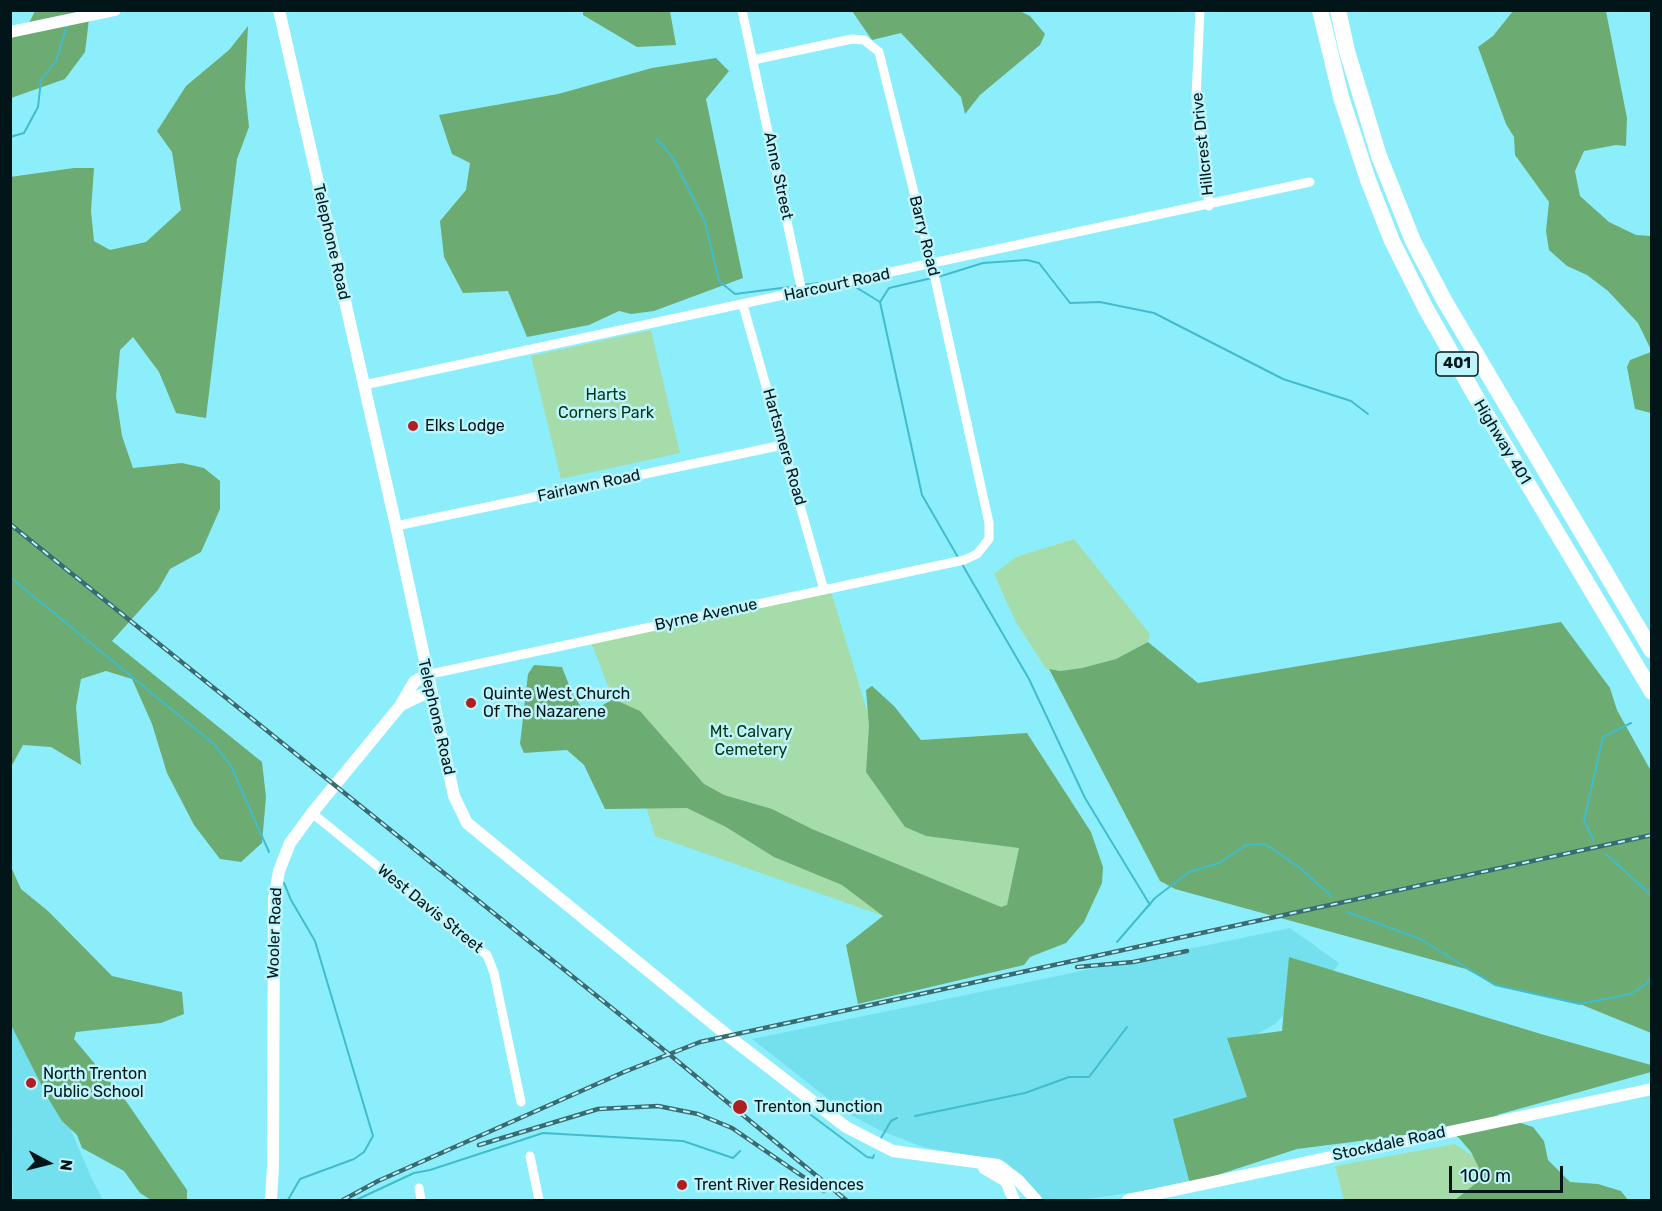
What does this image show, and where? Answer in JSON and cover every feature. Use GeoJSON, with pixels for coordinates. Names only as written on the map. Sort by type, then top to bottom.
{"type":"FeatureCollection","features":[{"type":"Feature","properties":{"kind":"highway","name":"Highway 401"},"geometry":{"type":"LineString","coordinates":[[1320,10],[1341,97],[1368,180],[1392,241],[1425,307],[1476,397],[1652,692]]}},
{"type":"Feature","properties":{"kind":"highway","name":"Highway 401"},"geometry":{"type":"LineString","coordinates":[[1338,10],[1347,51],[1379,156],[1413,241],[1444,300],[1652,651]]}},
{"type":"Feature","properties":{"kind":"street"},"geometry":{"type":"LineString","coordinates":[[10,32],[115,10]]}},
{"type":"Feature","properties":{"kind":"street","name":"Telephone Road"},"geometry":{"type":"LineString","coordinates":[[279,10],[396,526],[426,675],[454,796],[467,823],[727,1035],[846,1127],[892,1151],[966,1160],[1004,1168],[1036,1200]]}},
{"type":"Feature","properties":{"kind":"street","name":"Anne Street"},"geometry":{"type":"LineString","coordinates":[[742,10],[802,292]]}},
{"type":"Feature","properties":{"kind":"street","name":"Hillcrest Drive"},"geometry":{"type":"LineString","coordinates":[[1200,10],[1196,98],[1209,206]]}},
{"type":"Feature","properties":{"kind":"street","name":"Barry Road"},"geometry":{"type":"LineString","coordinates":[[753,60],[852,39],[873,45],[883,63],[932,265],[989,524],[989,539],[984,549]]}},
{"type":"Feature","properties":{"kind":"street","name":"Harcourt Road"},"geometry":{"type":"LineString","coordinates":[[364,385],[1310,183]]}},
{"type":"Feature","properties":{"kind":"street","name":"Hartsmere Road"},"geometry":{"type":"LineString","coordinates":[[743,304],[824,590]]}},
{"type":"Feature","properties":{"kind":"street","name":"Fairlawn Road"},"geometry":{"type":"LineString","coordinates":[[396,526],[783,445]]}},
{"type":"Feature","properties":{"kind":"street","name":"Byrne Avenue"},"geometry":{"type":"LineString","coordinates":[[426,675],[964,560],[984,549]]}},
{"type":"Feature","properties":{"kind":"street","name":"Wooler Road"},"geometry":{"type":"LineString","coordinates":[[270,1200],[273,1167],[274,899],[277,878],[286,850],[312,813],[400,706],[414,682],[426,675]]}},
{"type":"Feature","properties":{"kind":"street","name":"Wooler Road"},"geometry":{"type":"LineString","coordinates":[[400,706],[430,691]]}},
{"type":"Feature","properties":{"kind":"street","name":"West Davis Street"},"geometry":{"type":"LineString","coordinates":[[312,813],[487,956],[492,963],[521,1102]]}},
{"type":"Feature","properties":{"kind":"street","name":"Stockdale Road"},"geometry":{"type":"LineString","coordinates":[[1128,1200],[1652,1089]]}},
{"type":"Feature","properties":{"kind":"street"},"geometry":{"type":"LineString","coordinates":[[530,1156],[539,1200]]}},
{"type":"Feature","properties":{"kind":"street","name":"Telephone Road"},"geometry":{"type":"LineString","coordinates":[[966,1160],[1002,1177],[1009,1185],[1014,1200]]}},
{"type":"Feature","properties":{"kind":"street"},"geometry":{"type":"LineString","coordinates":[[419,1188],[421,1200]]}},
{"type":"Feature","properties":{"kind":"shaded area"},"geometry":{"type":"Polygon","coordinates":[[[1290,928],[1339,963],[1309,1009],[1283,1016],[1275,1024],[1245,1041],[1247,1097],[1190,1184],[1080,1200],[1042,1200],[1006,1162],[923,1147],[879,1130],[845,1112],[752,1039],[1290,928]]]}},
{"type":"Feature","properties":{"kind":"shaded area","name":"North Trenton Public School"},"geometry":{"type":"Polygon","coordinates":[[[10,988],[92,1179],[103,1200],[13,1200],[10,988]]]}},
{"type":"Feature","properties":{"kind":"green space"},"geometry":{"type":"Polygon","coordinates":[[[35,11],[90,11],[85,52],[65,79],[11,98],[10,40],[30,21],[35,11]]]}},
{"type":"Feature","properties":{"kind":"green space"},"geometry":{"type":"Polygon","coordinates":[[[583,11],[670,11],[676,45],[637,47],[583,15],[583,11]]]}},
{"type":"Feature","properties":{"kind":"green space"},"geometry":{"type":"Polygon","coordinates":[[[852,11],[1020,11],[1030,16],[1045,34],[1040,45],[980,95],[965,114],[961,97],[901,33],[872,40],[852,11]]]}},
{"type":"Feature","properties":{"kind":"green space"},"geometry":{"type":"Polygon","coordinates":[[[1513,11],[1606,11],[1627,118],[1626,146],[1616,145],[1584,151],[1575,171],[1580,196],[1609,222],[1636,235],[1651,236],[1651,350],[1638,323],[1608,291],[1587,275],[1567,266],[1549,250],[1546,231],[1549,202],[1515,155],[1514,137],[1506,124],[1478,47],[1493,36],[1513,11]]]}},
{"type":"Feature","properties":{"kind":"green space"},"geometry":{"type":"Polygon","coordinates":[[[248,26],[245,88],[249,127],[237,159],[206,418],[176,413],[159,372],[133,337],[120,350],[116,396],[122,436],[133,468],[182,463],[204,468],[220,481],[220,509],[201,552],[170,569],[158,590],[112,641],[262,762],[266,797],[262,843],[241,862],[220,859],[194,825],[167,773],[152,724],[132,679],[106,671],[81,679],[76,707],[81,765],[51,747],[23,745],[11,767],[10,177],[74,168],[94,168],[91,211],[94,241],[110,250],[146,242],[181,210],[172,152],[157,131],[186,86],[229,50],[248,26]]]}},
{"type":"Feature","properties":{"kind":"green space"},"geometry":{"type":"Polygon","coordinates":[[[716,58],[729,71],[706,99],[743,278],[654,311],[631,314],[619,311],[589,325],[527,337],[508,291],[463,293],[444,257],[440,221],[466,190],[470,163],[452,154],[439,115],[558,94],[652,68],[716,58]]]}},
{"type":"Feature","properties":{"kind":"green space","name":"Harts Corners Park"},"geometry":{"type":"Polygon","coordinates":[[[651,330],[680,453],[561,479],[531,356],[651,330]]]}},
{"type":"Feature","properties":{"kind":"green space"},"geometry":{"type":"Polygon","coordinates":[[[1651,352],[1651,413],[1635,409],[1627,367],[1630,360],[1651,352]]]}},
{"type":"Feature","properties":{"kind":"green space"},"geometry":{"type":"Polygon","coordinates":[[[1074,539],[1150,634],[1147,645],[1116,659],[1082,668],[1060,671],[1046,669],[1016,622],[994,574],[1016,557],[1074,539]]]}},
{"type":"Feature","properties":{"kind":"green space","name":"Mt. Calvary Cemetery"},"geometry":{"type":"Polygon","coordinates":[[[830,588],[874,734],[1032,806],[1024,965],[655,836],[613,699],[591,642],[830,588]]]}},
{"type":"Feature","properties":{"kind":"green space"},"geometry":{"type":"Polygon","coordinates":[[[1561,622],[1610,688],[1617,710],[1651,771],[1651,1033],[1580,1004],[1495,985],[1466,969],[1175,889],[1160,881],[1049,669],[1060,671],[1082,668],[1116,659],[1148,642],[1198,683],[1561,622]]]}},
{"type":"Feature","properties":{"kind":"green space"},"geometry":{"type":"Polygon","coordinates":[[[534,665],[562,667],[573,695],[584,711],[593,711],[613,699],[640,711],[704,784],[724,795],[772,809],[812,829],[1001,907],[1007,905],[1019,848],[926,836],[905,827],[866,772],[869,726],[866,690],[872,686],[894,706],[921,740],[1027,733],[1091,832],[1103,867],[1102,883],[1084,922],[1066,943],[1030,957],[1024,965],[858,1004],[846,945],[883,916],[842,885],[774,857],[726,827],[687,808],[605,809],[584,765],[567,750],[524,753],[520,744],[528,674],[534,665]]]}},
{"type":"Feature","properties":{"kind":"green space"},"geometry":{"type":"Polygon","coordinates":[[[11,867],[21,889],[48,911],[112,976],[182,992],[184,1014],[161,1023],[76,1032],[74,1039],[126,1101],[187,1190],[187,1200],[151,1200],[140,1193],[124,1171],[82,1148],[77,1135],[62,1121],[48,1098],[11,1025],[11,867]]]}},
{"type":"Feature","properties":{"kind":"green space"},"geometry":{"type":"Polygon","coordinates":[[[1289,957],[1651,1065],[1651,1072],[1497,1115],[1533,1127],[1544,1141],[1548,1160],[1570,1182],[1598,1184],[1621,1191],[1628,1200],[1455,1200],[1475,1184],[1479,1168],[1471,1152],[1459,1138],[1446,1130],[1297,1149],[1190,1184],[1173,1119],[1247,1097],[1227,1038],[1282,1031],[1289,957]]]}},
{"type":"Feature","properties":{"kind":"green space"},"geometry":{"type":"Polygon","coordinates":[[[1455,1144],[1538,1200],[1344,1200],[1335,1166],[1455,1144]]]}},
{"type":"Feature","properties":{"kind":"waterway"},"geometry":{"type":"LineString","coordinates":[[10,137],[24,133],[38,107],[41,80],[56,61],[67,25]]}},
{"type":"Feature","properties":{"kind":"waterway"},"geometry":{"type":"LineString","coordinates":[[656,138],[673,158],[705,222],[719,281],[735,294],[797,286]]}},
{"type":"Feature","properties":{"kind":"waterway"},"geometry":{"type":"LineString","coordinates":[[938,277],[983,263],[1027,260],[1039,263],[1070,303],[1100,302],[1154,313],[1283,379],[1351,401],[1368,414]]}},
{"type":"Feature","properties":{"kind":"waterway"},"geometry":{"type":"LineString","coordinates":[[932,278],[889,288],[880,302],[922,495],[959,559]]}},
{"type":"Feature","properties":{"kind":"waterway"},"geometry":{"type":"LineString","coordinates":[[803,285],[818,283]]}},
{"type":"Feature","properties":{"kind":"waterway"},"geometry":{"type":"LineString","coordinates":[[849,283],[880,302]]}},
{"type":"Feature","properties":{"kind":"waterway"},"geometry":{"type":"LineString","coordinates":[[962,564],[1029,679],[1085,798],[1150,905]]}},
{"type":"Feature","properties":{"kind":"waterway"},"geometry":{"type":"LineString","coordinates":[[10,577],[214,744],[231,766],[269,852]]}},
{"type":"Feature","properties":{"kind":"waterway"},"geometry":{"type":"LineString","coordinates":[[1593,840],[1584,820],[1603,737],[1631,723]]}},
{"type":"Feature","properties":{"kind":"waterway"},"geometry":{"type":"LineString","coordinates":[[1117,942],[1155,898],[1189,872],[1219,863],[1246,845],[1265,844],[1299,867],[1331,896]]}},
{"type":"Feature","properties":{"kind":"waterway"},"geometry":{"type":"LineString","coordinates":[[1606,854],[1652,896]]}},
{"type":"Feature","properties":{"kind":"waterway"},"geometry":{"type":"LineString","coordinates":[[284,883],[291,900],[315,941],[373,1136],[364,1152],[354,1159],[300,1179],[288,1200]]}},
{"type":"Feature","properties":{"kind":"waterway"},"geometry":{"type":"LineString","coordinates":[[1347,912],[1420,939],[1495,985],[1580,1004],[1630,994],[1646,984],[1652,977]]}},
{"type":"Feature","properties":{"kind":"waterway"},"geometry":{"type":"LineString","coordinates":[[915,1116],[1025,1093],[1069,1077],[1089,1077],[1127,1027]]}},
{"type":"Feature","properties":{"kind":"waterway"},"geometry":{"type":"LineString","coordinates":[[791,1100],[867,1157],[873,1158],[874,1155]]}},
{"type":"Feature","properties":{"kind":"waterway"},"geometry":{"type":"LineString","coordinates":[[881,1138],[891,1121],[897,1118]]}},
{"type":"Feature","properties":{"kind":"waterway"},"geometry":{"type":"LineString","coordinates":[[356,1200],[414,1173],[430,1170],[543,1133],[683,1141],[733,1158],[740,1151]]}},
{"type":"Feature","properties":{"kind":"railway"},"geometry":{"type":"LineString","coordinates":[[10,524],[664,1050],[846,1200]]}},
{"type":"Feature","properties":{"kind":"railway"},"geometry":{"type":"LineString","coordinates":[[343,1200],[378,1181],[624,1072],[700,1042],[1652,835]]}},
{"type":"Feature","properties":{"kind":"railway"},"geometry":{"type":"LineString","coordinates":[[1077,967],[1133,962],[1187,951]]}},
{"type":"Feature","properties":{"kind":"railway"},"geometry":{"type":"LineString","coordinates":[[479,1145],[598,1109],[658,1106],[698,1114],[732,1128],[824,1191]]}},
{"type":"Feature","properties":{"kind":"place","name":"Elks Lodge"},"geometry":{"type":"Point","coordinates":[413,426]}},
{"type":"Feature","properties":{"kind":"place","name":"Quinte West Church Of The Nazarene"},"geometry":{"type":"Point","coordinates":[471,703]}},
{"type":"Feature","properties":{"kind":"place","name":"North Trenton Public School"},"geometry":{"type":"Point","coordinates":[31,1083]}},
{"type":"Feature","properties":{"kind":"place","name":"Trenton Junction"},"geometry":{"type":"Point","coordinates":[740,1107]}},
{"type":"Feature","properties":{"kind":"place","name":"Trent River Residences"},"geometry":{"type":"Point","coordinates":[682,1185]}}]}
